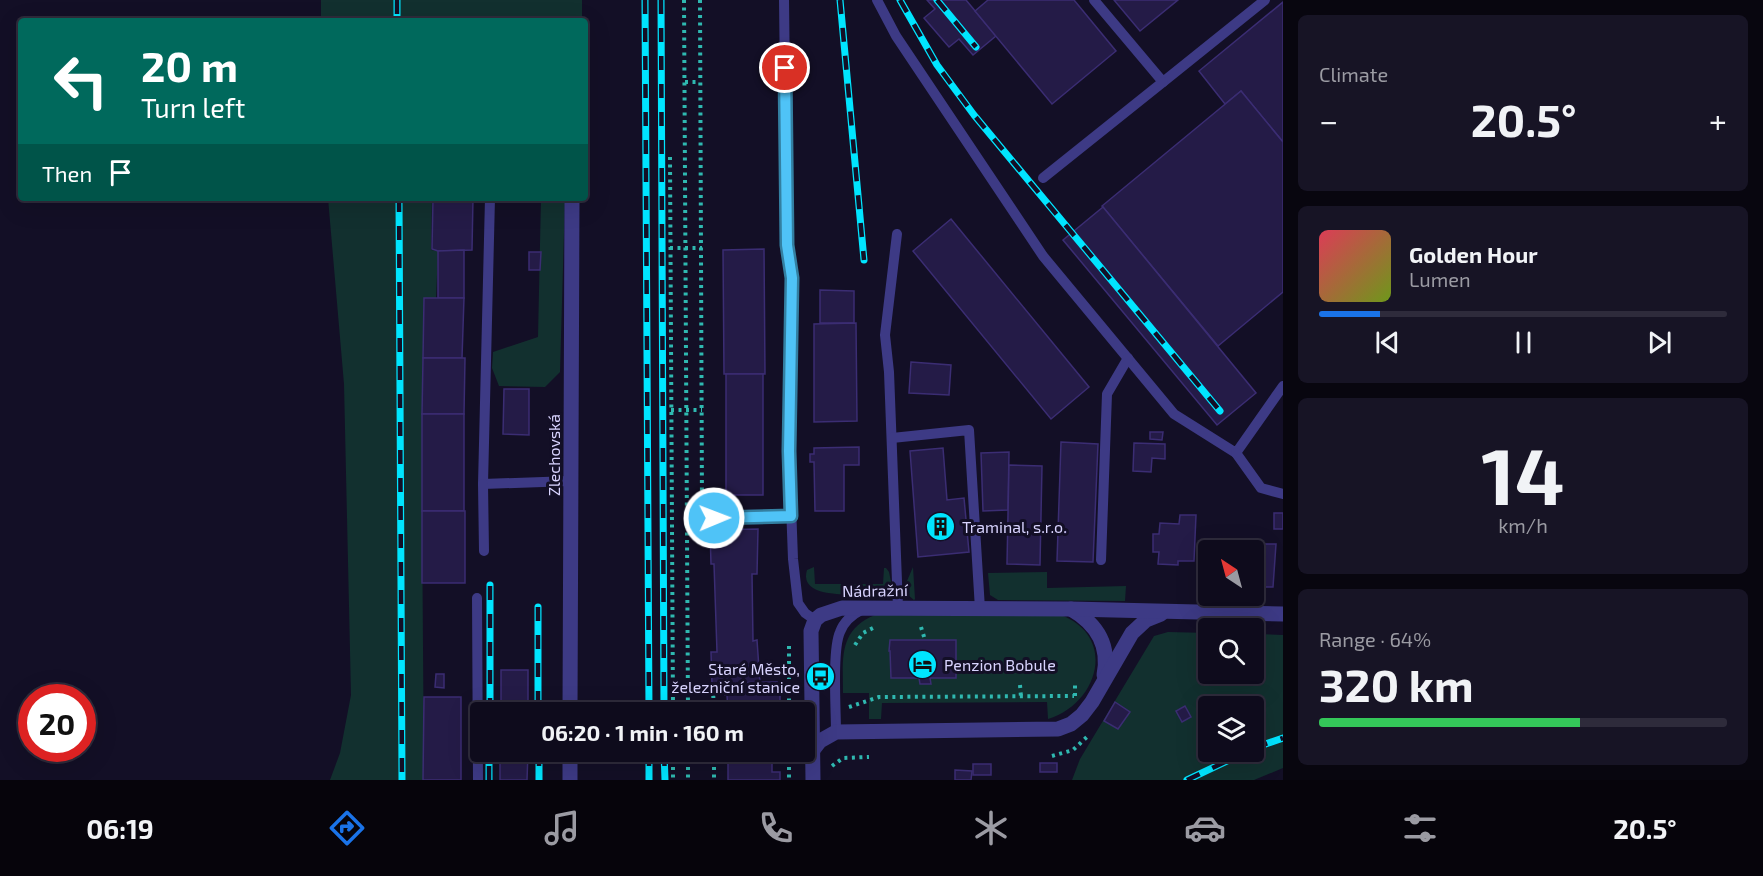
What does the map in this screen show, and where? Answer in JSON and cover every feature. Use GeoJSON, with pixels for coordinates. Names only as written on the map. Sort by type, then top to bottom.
{"type":"FeatureCollection","features":[{"type":"Feature","properties":{"kind":"street","name":"Zlechovská"},"geometry":{"type":"LineString","coordinates":[[570,702],[572,201]]}},
{"type":"Feature","properties":{"kind":"street","name":"Nádražní"},"geometry":{"type":"LineString","coordinates":[[815,620],[825,612],[835,609],[865,608],[1071,609],[1283,614]]}},
{"type":"Feature","properties":{"kind":"street"},"geometry":{"type":"LineString","coordinates":[[1071,609],[1091,623],[1103,644],[1106,653],[1103,681]]}},
{"type":"Feature","properties":{"kind":"street"},"geometry":{"type":"LineString","coordinates":[[815,747],[820,741],[836,732],[1048,731],[1058,729],[1077,720],[1092,702],[1132,633],[1146,620],[1165,612]]}},
{"type":"Feature","properties":{"kind":"street"},"geometry":{"type":"LineString","coordinates":[[812,702],[811,631],[815,620]]}},
{"type":"Feature","properties":{"kind":"street"},"geometry":{"type":"LineString","coordinates":[[570,762],[570,780]]}},
{"type":"Feature","properties":{"kind":"street"},"geometry":{"type":"LineString","coordinates":[[813,762],[813,780]]}},
{"type":"Feature","properties":{"kind":"lane"},"geometry":{"type":"LineString","coordinates":[[784,0],[787,245],[792,278],[789,451],[791,516],[797,597],[801,608],[815,620]]}},
{"type":"Feature","properties":{"kind":"lane"},"geometry":{"type":"LineString","coordinates":[[877,0],[896,36],[1043,255],[1174,414],[1236,453],[1261,488],[1283,494]]}},
{"type":"Feature","properties":{"kind":"lane"},"geometry":{"type":"LineString","coordinates":[[1094,0],[1163,82]]}},
{"type":"Feature","properties":{"kind":"lane"},"geometry":{"type":"LineString","coordinates":[[1044,178],[1265,0]]}},
{"type":"Feature","properties":{"kind":"lane"},"geometry":{"type":"LineString","coordinates":[[484,551],[483,484],[490,201]]}},
{"type":"Feature","properties":{"kind":"lane"},"geometry":{"type":"LineString","coordinates":[[897,234],[885,335],[892,438],[898,608]]}},
{"type":"Feature","properties":{"kind":"lane"},"geometry":{"type":"LineString","coordinates":[[1101,560],[1107,394],[1128,358]]}},
{"type":"Feature","properties":{"kind":"lane"},"geometry":{"type":"LineString","coordinates":[[1236,453],[1283,386]]}},
{"type":"Feature","properties":{"kind":"lane"},"geometry":{"type":"LineString","coordinates":[[892,438],[969,430],[980,609]]}},
{"type":"Feature","properties":{"kind":"lane"},"geometry":{"type":"LineString","coordinates":[[483,484],[571,481]]}},
{"type":"Feature","properties":{"kind":"lane"},"geometry":{"type":"LineString","coordinates":[[714,518],[791,516]]}},
{"type":"Feature","properties":{"kind":"lane"},"geometry":{"type":"LineString","coordinates":[[477,598],[478,780]]}},
{"type":"Feature","properties":{"kind":"lane"},"geometry":{"type":"LineString","coordinates":[[836,732],[836,644],[843,626],[855,613],[865,608]]}},
{"type":"Feature","properties":{"kind":"path"},"geometry":{"type":"LineString","coordinates":[[684,0],[688,702]]}},
{"type":"Feature","properties":{"kind":"path"},"geometry":{"type":"LineString","coordinates":[[700,0],[702,517],[714,518]]}},
{"type":"Feature","properties":{"kind":"path"},"geometry":{"type":"LineString","coordinates":[[685,82],[700,82]]}},
{"type":"Feature","properties":{"kind":"path"},"geometry":{"type":"LineString","coordinates":[[670,157],[673,702]]}},
{"type":"Feature","properties":{"kind":"path"},"geometry":{"type":"LineString","coordinates":[[670,248],[702,248]]}},
{"type":"Feature","properties":{"kind":"path"},"geometry":{"type":"LineString","coordinates":[[671,410],[702,410]]}},
{"type":"Feature","properties":{"kind":"path"},"geometry":{"type":"LineString","coordinates":[[920,608],[919,623],[924,631],[924,640]]}},
{"type":"Feature","properties":{"kind":"path"},"geometry":{"type":"LineString","coordinates":[[853,652],[858,638],[877,626]]}},
{"type":"Feature","properties":{"kind":"path"},"geometry":{"type":"LineString","coordinates":[[788,702],[789,646]]}},
{"type":"Feature","properties":{"kind":"path"},"geometry":{"type":"LineString","coordinates":[[1020,685],[1021,697]]}},
{"type":"Feature","properties":{"kind":"path"},"geometry":{"type":"LineString","coordinates":[[673,690],[713,690],[714,702]]}},
{"type":"Feature","properties":{"kind":"path"},"geometry":{"type":"LineString","coordinates":[[879,697],[1081,696],[1092,702]]}},
{"type":"Feature","properties":{"kind":"path"},"geometry":{"type":"LineString","coordinates":[[853,697],[855,757]]}},
{"type":"Feature","properties":{"kind":"path"},"geometry":{"type":"LineString","coordinates":[[830,768],[843,758],[869,757]]}},
{"type":"Feature","properties":{"kind":"path"},"geometry":{"type":"LineString","coordinates":[[673,762],[673,780]]}},
{"type":"Feature","properties":{"kind":"path"},"geometry":{"type":"LineString","coordinates":[[688,762],[688,780]]}},
{"type":"Feature","properties":{"kind":"path"},"geometry":{"type":"LineString","coordinates":[[714,762],[714,780]]}},
{"type":"Feature","properties":{"kind":"path"},"geometry":{"type":"LineString","coordinates":[[789,762],[789,780]]}},
{"type":"Feature","properties":{"kind":"green space"},"geometry":{"type":"Polygon","coordinates":[[[321,0],[582,0],[582,18],[321,18],[321,0]]]}},
{"type":"Feature","properties":{"kind":"green space"},"geometry":{"type":"Polygon","coordinates":[[[328,201],[432,201],[431,250],[438,251],[436,299],[424,298],[422,511],[424,780],[330,780],[340,753],[351,695],[344,384],[328,201]]]}},
{"type":"Feature","properties":{"kind":"green space"},"geometry":{"type":"Polygon","coordinates":[[[541,201],[565,201],[560,372],[545,387],[499,386],[492,368],[493,352],[538,337],[541,201]]]}},
{"type":"Feature","properties":{"kind":"green space"},"geometry":{"type":"Polygon","coordinates":[[[814,567],[815,584],[883,584],[884,568],[889,572],[891,582],[882,592],[834,594],[822,592],[812,587],[807,580],[807,570],[814,567]]]}},
{"type":"Feature","properties":{"kind":"green space"},"geometry":{"type":"Polygon","coordinates":[[[913,567],[914,600],[908,595],[905,582],[913,567]]]}},
{"type":"Feature","properties":{"kind":"green space"},"geometry":{"type":"Polygon","coordinates":[[[1047,572],[1047,588],[1126,586],[1125,601],[998,600],[990,595],[988,573],[1047,572]]]}},
{"type":"Feature","properties":{"kind":"green space"},"geometry":{"type":"Polygon","coordinates":[[[875,615],[1061,615],[1079,625],[1090,638],[1095,654],[1095,670],[1079,700],[1065,711],[1048,719],[1047,702],[882,703],[881,719],[869,719],[869,693],[843,693],[843,657],[854,629],[875,615]]]}},
{"type":"Feature","properties":{"kind":"green space"},"geometry":{"type":"Polygon","coordinates":[[[1168,632],[1198,633],[1198,684],[1264,684],[1264,634],[1283,635],[1283,768],[1254,780],[1072,780],[1080,759],[1154,636],[1168,632]]]}},
{"type":"Feature","properties":{"kind":"building"},"geometry":{"type":"Polygon","coordinates":[[[927,0],[966,0],[996,36],[973,55],[959,39],[949,47],[924,18],[935,9],[927,0]]]}},
{"type":"Feature","properties":{"kind":"building"},"geometry":{"type":"Polygon","coordinates":[[[988,0],[1074,0],[1116,51],[1052,104],[975,11],[988,0]]]}},
{"type":"Feature","properties":{"kind":"building"},"geometry":{"type":"Polygon","coordinates":[[[1114,0],[1178,0],[1140,31],[1114,0]]]}},
{"type":"Feature","properties":{"kind":"building"},"geometry":{"type":"Polygon","coordinates":[[[1283,2],[1283,142],[1241,91],[1225,104],[1199,71],[1283,2]]]}},
{"type":"Feature","properties":{"kind":"building"},"geometry":{"type":"Polygon","coordinates":[[[1241,91],[1283,142],[1283,292],[1218,346],[1102,206],[1241,91]]]}},
{"type":"Feature","properties":{"kind":"building"},"geometry":{"type":"Polygon","coordinates":[[[433,201],[473,201],[472,250],[438,251],[432,249],[433,201]]]}},
{"type":"Feature","properties":{"kind":"building"},"geometry":{"type":"Polygon","coordinates":[[[1103,207],[1256,393],[1217,425],[1063,240],[1103,207]]]}},
{"type":"Feature","properties":{"kind":"building"},"geometry":{"type":"Polygon","coordinates":[[[951,219],[1089,387],[1051,419],[913,251],[951,219]]]}},
{"type":"Feature","properties":{"kind":"building"},"geometry":{"type":"Polygon","coordinates":[[[764,249],[765,374],[724,374],[723,250],[764,249]]]}},
{"type":"Feature","properties":{"kind":"building"},"geometry":{"type":"Polygon","coordinates":[[[464,250],[464,298],[438,298],[438,251],[464,250]]]}},
{"type":"Feature","properties":{"kind":"building"},"geometry":{"type":"Polygon","coordinates":[[[529,252],[541,252],[540,270],[529,270],[529,252]]]}},
{"type":"Feature","properties":{"kind":"building"},"geometry":{"type":"Polygon","coordinates":[[[820,290],[854,291],[854,323],[820,323],[820,290]]]}},
{"type":"Feature","properties":{"kind":"building"},"geometry":{"type":"Polygon","coordinates":[[[424,298],[464,298],[462,358],[423,358],[424,298]]]}},
{"type":"Feature","properties":{"kind":"building"},"geometry":{"type":"Polygon","coordinates":[[[856,323],[857,421],[814,422],[814,324],[856,323]]]}},
{"type":"Feature","properties":{"kind":"building"},"geometry":{"type":"Polygon","coordinates":[[[423,358],[465,358],[464,414],[422,414],[423,358]]]}},
{"type":"Feature","properties":{"kind":"building"},"geometry":{"type":"Polygon","coordinates":[[[911,362],[951,365],[949,395],[909,393],[911,362]]]}},
{"type":"Feature","properties":{"kind":"building"},"geometry":{"type":"Polygon","coordinates":[[[726,374],[763,374],[763,495],[726,495],[726,374]]]}},
{"type":"Feature","properties":{"kind":"building"},"geometry":{"type":"Polygon","coordinates":[[[504,389],[529,389],[529,435],[503,434],[504,389]]]}},
{"type":"Feature","properties":{"kind":"building"},"geometry":{"type":"Polygon","coordinates":[[[422,414],[464,414],[464,511],[422,511],[422,414]]]}},
{"type":"Feature","properties":{"kind":"building"},"geometry":{"type":"Polygon","coordinates":[[[1150,432],[1163,432],[1162,440],[1150,439],[1150,432]]]}},
{"type":"Feature","properties":{"kind":"building"},"geometry":{"type":"Polygon","coordinates":[[[1061,442],[1098,444],[1093,562],[1057,561],[1061,442]]]}},
{"type":"Feature","properties":{"kind":"building"},"geometry":{"type":"Polygon","coordinates":[[[1134,443],[1165,444],[1165,459],[1152,458],[1151,472],[1133,471],[1134,443]]]}},
{"type":"Feature","properties":{"kind":"building"},"geometry":{"type":"Polygon","coordinates":[[[859,447],[859,465],[844,465],[844,511],[815,511],[814,462],[810,462],[810,454],[814,454],[814,448],[859,447]]]}},
{"type":"Feature","properties":{"kind":"building","name":"Traminal, s.r.o."},"geometry":{"type":"Polygon","coordinates":[[[943,448],[947,500],[964,498],[969,552],[918,557],[910,451],[943,448]]]}},
{"type":"Feature","properties":{"kind":"building"},"geometry":{"type":"Polygon","coordinates":[[[1009,452],[1008,510],[983,511],[981,453],[1009,452]]]}},
{"type":"Feature","properties":{"kind":"building"},"geometry":{"type":"Polygon","coordinates":[[[1009,465],[1042,466],[1040,565],[1007,564],[1009,465]]]}},
{"type":"Feature","properties":{"kind":"building"},"geometry":{"type":"Polygon","coordinates":[[[422,511],[465,511],[465,583],[422,583],[422,511]]]}},
{"type":"Feature","properties":{"kind":"building"},"geometry":{"type":"Polygon","coordinates":[[[1274,513],[1283,513],[1283,529],[1274,529],[1274,513]]]}},
{"type":"Feature","properties":{"kind":"building"},"geometry":{"type":"Polygon","coordinates":[[[1180,515],[1196,515],[1194,561],[1178,561],[1178,565],[1158,564],[1159,552],[1153,552],[1153,534],[1159,534],[1160,523],[1179,524],[1180,515]]]}},
{"type":"Feature","properties":{"kind":"building"},"geometry":{"type":"Polygon","coordinates":[[[758,529],[757,574],[752,574],[753,641],[757,640],[760,683],[712,684],[711,652],[717,652],[714,564],[711,564],[710,530],[758,529]]]}},
{"type":"Feature","properties":{"kind":"building"},"geometry":{"type":"Polygon","coordinates":[[[1264,544],[1276,544],[1273,587],[1264,587],[1264,544]]]}},
{"type":"Feature","properties":{"kind":"building","name":"Penzion Bobule"},"geometry":{"type":"Polygon","coordinates":[[[890,640],[956,640],[956,678],[930,678],[931,684],[920,684],[919,678],[891,678],[890,640]]]}},
{"type":"Feature","properties":{"kind":"building"},"geometry":{"type":"Polygon","coordinates":[[[819,669],[823,669],[823,683],[819,683],[819,669]]]}},
{"type":"Feature","properties":{"kind":"building"},"geometry":{"type":"Polygon","coordinates":[[[501,670],[528,670],[528,702],[501,702],[501,670]]]}},
{"type":"Feature","properties":{"kind":"building"},"geometry":{"type":"Polygon","coordinates":[[[436,674],[444,674],[444,688],[435,687],[436,674]]]}},
{"type":"Feature","properties":{"kind":"building"},"geometry":{"type":"Polygon","coordinates":[[[777,682],[780,702],[727,702],[724,683],[777,682]]]}},
{"type":"Feature","properties":{"kind":"building"},"geometry":{"type":"Polygon","coordinates":[[[424,697],[461,697],[461,780],[423,780],[424,697]]]}},
{"type":"Feature","properties":{"kind":"building"},"geometry":{"type":"Polygon","coordinates":[[[1115,702],[1130,712],[1118,729],[1104,721],[1115,702]]]}},
{"type":"Feature","properties":{"kind":"building"},"geometry":{"type":"Polygon","coordinates":[[[1185,706],[1191,717],[1182,722],[1176,711],[1185,706]]]}},
{"type":"Feature","properties":{"kind":"building"},"geometry":{"type":"Polygon","coordinates":[[[500,762],[528,762],[527,780],[500,780],[500,762]]]}},
{"type":"Feature","properties":{"kind":"building"},"geometry":{"type":"Polygon","coordinates":[[[728,762],[772,762],[772,772],[780,772],[780,780],[728,780],[728,762]]]}},
{"type":"Feature","properties":{"kind":"building"},"geometry":{"type":"Polygon","coordinates":[[[1040,763],[1057,763],[1057,772],[1040,772],[1040,763]]]}},
{"type":"Feature","properties":{"kind":"building"},"geometry":{"type":"Polygon","coordinates":[[[973,764],[991,764],[991,775],[973,775],[973,764]]]}},
{"type":"Feature","properties":{"kind":"building"},"geometry":{"type":"Polygon","coordinates":[[[955,770],[972,771],[971,780],[955,780],[955,770]]]}},
{"type":"Feature","properties":{"kind":"railway"},"geometry":{"type":"LineString","coordinates":[[397,0],[397,18]]}},
{"type":"Feature","properties":{"kind":"railway"},"geometry":{"type":"LineString","coordinates":[[645,0],[649,702]]}},
{"type":"Feature","properties":{"kind":"railway"},"geometry":{"type":"LineString","coordinates":[[661,0],[664,702]]}},
{"type":"Feature","properties":{"kind":"railway"},"geometry":{"type":"LineString","coordinates":[[840,0],[864,260]]}},
{"type":"Feature","properties":{"kind":"railway"},"geometry":{"type":"LineString","coordinates":[[900,0],[937,65],[974,115],[1220,411]]}},
{"type":"Feature","properties":{"kind":"railway"},"geometry":{"type":"LineString","coordinates":[[937,0],[976,47]]}},
{"type":"Feature","properties":{"kind":"railway"},"geometry":{"type":"LineString","coordinates":[[399,201],[402,780]]}},
{"type":"Feature","properties":{"kind":"railway"},"geometry":{"type":"LineString","coordinates":[[490,585],[490,702]]}},
{"type":"Feature","properties":{"kind":"railway"},"geometry":{"type":"LineString","coordinates":[[538,607],[538,702]]}},
{"type":"Feature","properties":{"kind":"railway"},"geometry":{"type":"LineString","coordinates":[[1264,745],[1283,738]]}},
{"type":"Feature","properties":{"kind":"railway"},"geometry":{"type":"LineString","coordinates":[[489,762],[489,780]]}},
{"type":"Feature","properties":{"kind":"railway"},"geometry":{"type":"LineString","coordinates":[[539,762],[539,780]]}},
{"type":"Feature","properties":{"kind":"railway"},"geometry":{"type":"LineString","coordinates":[[649,762],[649,780]]}},
{"type":"Feature","properties":{"kind":"railway"},"geometry":{"type":"LineString","coordinates":[[664,762],[665,780]]}},
{"type":"Feature","properties":{"kind":"railway"},"geometry":{"type":"LineString","coordinates":[[1187,780],[1225,762]]}},
{"type":"Feature","properties":{"kind":"place","name":"Traminal, s.r.o."},"geometry":{"type":"Point","coordinates":[941,526]}},
{"type":"Feature","properties":{"kind":"place","name":"Penzion Bobule"},"geometry":{"type":"Point","coordinates":[923,664]}},
{"type":"Feature","properties":{"kind":"place","name":"Staré Město, železniční stanice"},"geometry":{"type":"Point","coordinates":[821,677]}},
{"type":"Feature","properties":{"kind":"route"},"geometry":{"type":"LineString","coordinates":[[714,518],[791,516],[789,451],[792,278],[787,258],[785,68]]}}]}
